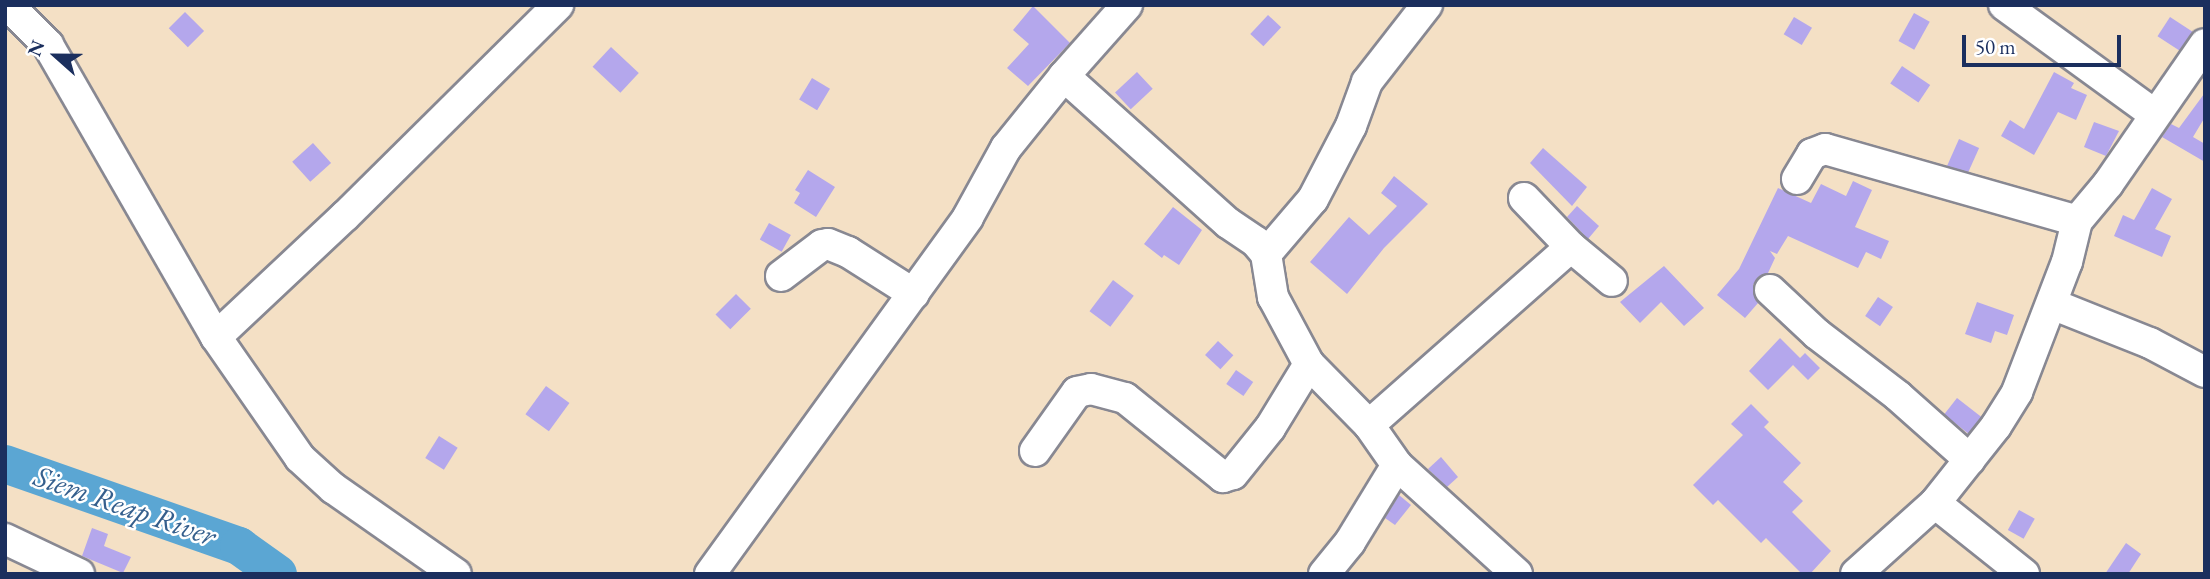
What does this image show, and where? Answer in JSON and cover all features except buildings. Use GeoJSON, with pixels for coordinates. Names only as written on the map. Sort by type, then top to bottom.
{"type":"FeatureCollection","features":[{"type":"Feature","properties":{"kind":"street"},"geometry":{"type":"LineString","coordinates":[[8,5],[48,46],[63,69],[216,337],[300,458],[332,488],[456,574]]}},
{"type":"Feature","properties":{"kind":"street"},"geometry":{"type":"LineString","coordinates":[[216,337],[558,5]]}},
{"type":"Feature","properties":{"kind":"street"},"geometry":{"type":"LineString","coordinates":[[710,574],[968,217],[1006,148],[1064,76],[1127,5]]}},
{"type":"Feature","properties":{"kind":"street"},"geometry":{"type":"LineString","coordinates":[[1266,254],[1313,199],[1351,126],[1367,82],[1427,5]]}},
{"type":"Feature","properties":{"kind":"street"},"geometry":{"type":"LineString","coordinates":[[2004,5],[2154,114]]}},
{"type":"Feature","properties":{"kind":"street"},"geometry":{"type":"LineString","coordinates":[[1856,574],[1935,503],[1970,460],[2017,392],[2052,304],[2077,221],[2108,184],[2205,44]]}},
{"type":"Feature","properties":{"kind":"street"},"geometry":{"type":"LineString","coordinates":[[1064,76],[1266,254],[1273,297],[1309,364],[1368,425],[1397,465],[1517,574]]}},
{"type":"Feature","properties":{"kind":"street"},"geometry":{"type":"LineString","coordinates":[[1797,179],[1812,154],[1825,149],[2077,221]]}},
{"type":"Feature","properties":{"kind":"street"},"geometry":{"type":"LineString","coordinates":[[1524,198],[1571,247],[1612,281]]}},
{"type":"Feature","properties":{"kind":"street"},"geometry":{"type":"LineString","coordinates":[[781,276],[822,245],[828,244],[848,252],[914,293]]}},
{"type":"Feature","properties":{"kind":"street"},"geometry":{"type":"LineString","coordinates":[[1368,425],[1571,247]]}},
{"type":"Feature","properties":{"kind":"street"},"geometry":{"type":"LineString","coordinates":[[1770,290],[1817,334],[1898,396],[1970,460]]}},
{"type":"Feature","properties":{"kind":"street"},"geometry":{"type":"LineString","coordinates":[[2052,304],[2150,343],[2205,372]]}},
{"type":"Feature","properties":{"kind":"street"},"geometry":{"type":"LineString","coordinates":[[1035,451],[1077,392],[1091,389],[1125,398],[1223,477],[1233,474],[1270,429],[1309,364]]}},
{"type":"Feature","properties":{"kind":"street"},"geometry":{"type":"LineString","coordinates":[[1324,574],[1350,542],[1397,465]]}},
{"type":"Feature","properties":{"kind":"street"},"geometry":{"type":"LineString","coordinates":[[1935,503],[2024,574]]}},
{"type":"Feature","properties":{"kind":"street"},"geometry":{"type":"LineString","coordinates":[[5,539],[79,574]]}},
{"type":"Feature","properties":{"kind":"waterway","name":"Siem Reap River"},"geometry":{"type":"LineString","coordinates":[[5,464],[239,546],[278,574]]}}]}
